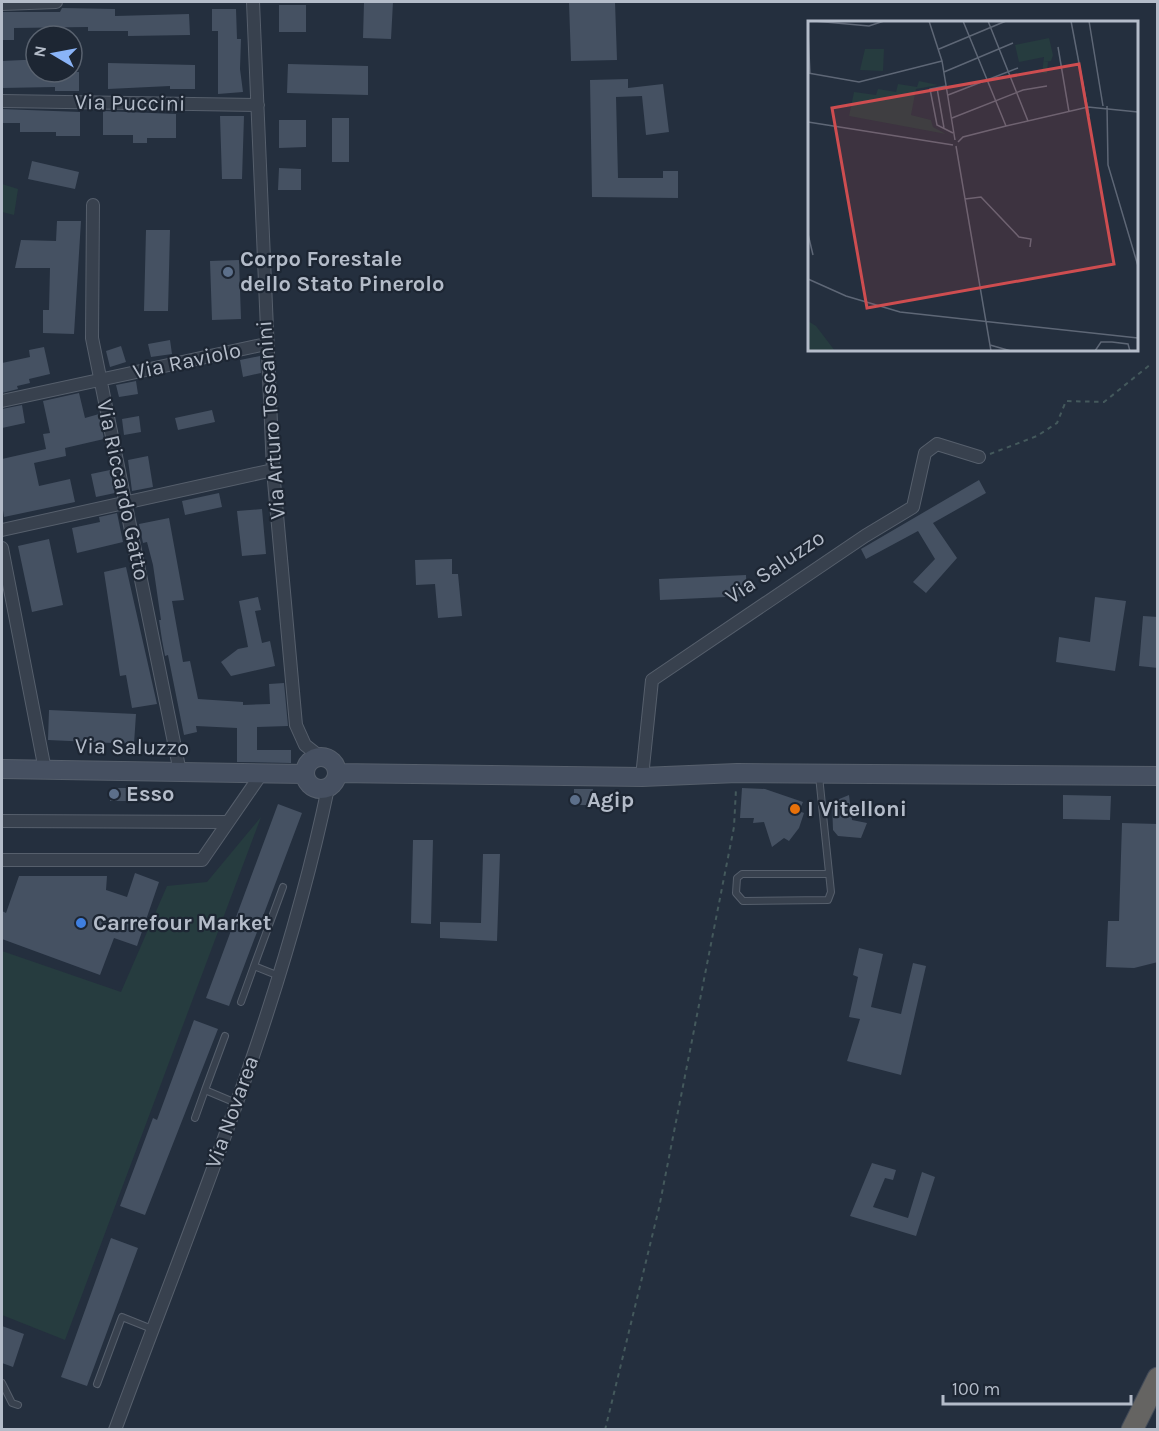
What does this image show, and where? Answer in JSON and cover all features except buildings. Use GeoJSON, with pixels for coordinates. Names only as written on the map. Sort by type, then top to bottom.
{"type":"FeatureCollection","features":[{"type":"Feature","properties":{"kind":"highway"},"geometry":{"type":"LineString","coordinates":[[1132,1430],[1158,1378]]}},
{"type":"Feature","properties":{"kind":"highway"},"geometry":{"type":"LineString","coordinates":[[1146,1430],[1158,1406]]}},
{"type":"Feature","properties":{"kind":"main road"},"geometry":{"type":"LineString","coordinates":[[333,780],[332,760],[319,756],[311,759],[304,774],[312,787],[333,780],[642,777],[737,772],[1158,776]]}},
{"type":"Feature","properties":{"kind":"main road","name":"Via Saluzzo"},"geometry":{"type":"LineString","coordinates":[[2,769],[304,774]]}},
{"type":"Feature","properties":{"kind":"street"},"geometry":{"type":"LineString","coordinates":[[2,4],[56,2]]}},
{"type":"Feature","properties":{"kind":"street","name":"Via Arturo Toscanini"},"geometry":{"type":"LineString","coordinates":[[253,2],[273,470],[296,725],[300,738],[319,756]]}},
{"type":"Feature","properties":{"kind":"street","name":"Via Puccini"},"geometry":{"type":"LineString","coordinates":[[2,101],[258,105]]}},
{"type":"Feature","properties":{"kind":"street","name":"Via Riccardo Gatto"},"geometry":{"type":"LineString","coordinates":[[93,205],[92,338],[180,772]]}},
{"type":"Feature","properties":{"kind":"street","name":"Via Raviolo"},"geometry":{"type":"LineString","coordinates":[[2,401],[266,344]]}},
{"type":"Feature","properties":{"kind":"street","name":"Via Saluzzo"},"geometry":{"type":"LineString","coordinates":[[642,777],[652,680],[865,536],[914,507],[925,453],[937,444],[979,457]]}},
{"type":"Feature","properties":{"kind":"street"},"geometry":{"type":"LineString","coordinates":[[2,530],[273,470]]}},
{"type":"Feature","properties":{"kind":"street"},"geometry":{"type":"LineString","coordinates":[[2,548],[45,770]]}},
{"type":"Feature","properties":{"kind":"street"},"geometry":{"type":"LineString","coordinates":[[2,860],[202,860],[226,822],[262,773]]}},
{"type":"Feature","properties":{"kind":"street","name":"Via Novarea"},"geometry":{"type":"LineString","coordinates":[[115,1430],[236,1103],[280,976],[310,874],[333,780]]}},
{"type":"Feature","properties":{"kind":"street"},"geometry":{"type":"LineString","coordinates":[[2,821],[226,822]]}},
{"type":"Feature","properties":{"kind":"lane"},"geometry":{"type":"LineString","coordinates":[[819,773],[831,892],[826,901],[743,901],[736,893],[737,878],[742,874],[829,874]]}},
{"type":"Feature","properties":{"kind":"lane"},"geometry":{"type":"LineString","coordinates":[[241,1002],[283,887]]}},
{"type":"Feature","properties":{"kind":"lane"},"geometry":{"type":"LineString","coordinates":[[254,966],[280,976]]}},
{"type":"Feature","properties":{"kind":"lane"},"geometry":{"type":"LineString","coordinates":[[195,1118],[225,1036]]}},
{"type":"Feature","properties":{"kind":"lane"},"geometry":{"type":"LineString","coordinates":[[205,1090],[236,1103]]}},
{"type":"Feature","properties":{"kind":"lane"},"geometry":{"type":"LineString","coordinates":[[97,1384],[122,1317],[152,1329]]}},
{"type":"Feature","properties":{"kind":"lane"},"geometry":{"type":"LineString","coordinates":[[2,1383],[12,1403],[18,1405]]}},
{"type":"Feature","properties":{"kind":"path"},"geometry":{"type":"LineString","coordinates":[[979,457],[1037,436],[1058,423],[1066,401],[1104,402],[1151,364]]}},
{"type":"Feature","properties":{"kind":"path"},"geometry":{"type":"LineString","coordinates":[[605,1430],[659,1208],[734,827],[737,772]]}},
{"type":"Feature","properties":{"kind":"green space"},"geometry":{"type":"Polygon","coordinates":[[[2,184],[18,189],[14,215],[2,212],[2,184]]]}},
{"type":"Feature","properties":{"kind":"green space"},"geometry":{"type":"Polygon","coordinates":[[[261,817],[65,1340],[2,1315],[2,951],[121,992],[167,886],[207,882],[261,817]]]}},
{"type":"Feature","properties":{"kind":"place","name":"Corpo Forestale dello Stato Pinerolo"},"geometry":{"type":"Point","coordinates":[228,272]}},
{"type":"Feature","properties":{"kind":"place","name":"Esso"},"geometry":{"type":"Point","coordinates":[114,794]}},
{"type":"Feature","properties":{"kind":"place","name":"Agip"},"geometry":{"type":"Point","coordinates":[575,800]}},
{"type":"Feature","properties":{"kind":"place","name":"I Vitelloni"},"geometry":{"type":"Point","coordinates":[795,809]}},
{"type":"Feature","properties":{"kind":"place","name":"Carrefour Market"},"geometry":{"type":"Point","coordinates":[81,923]}}]}
